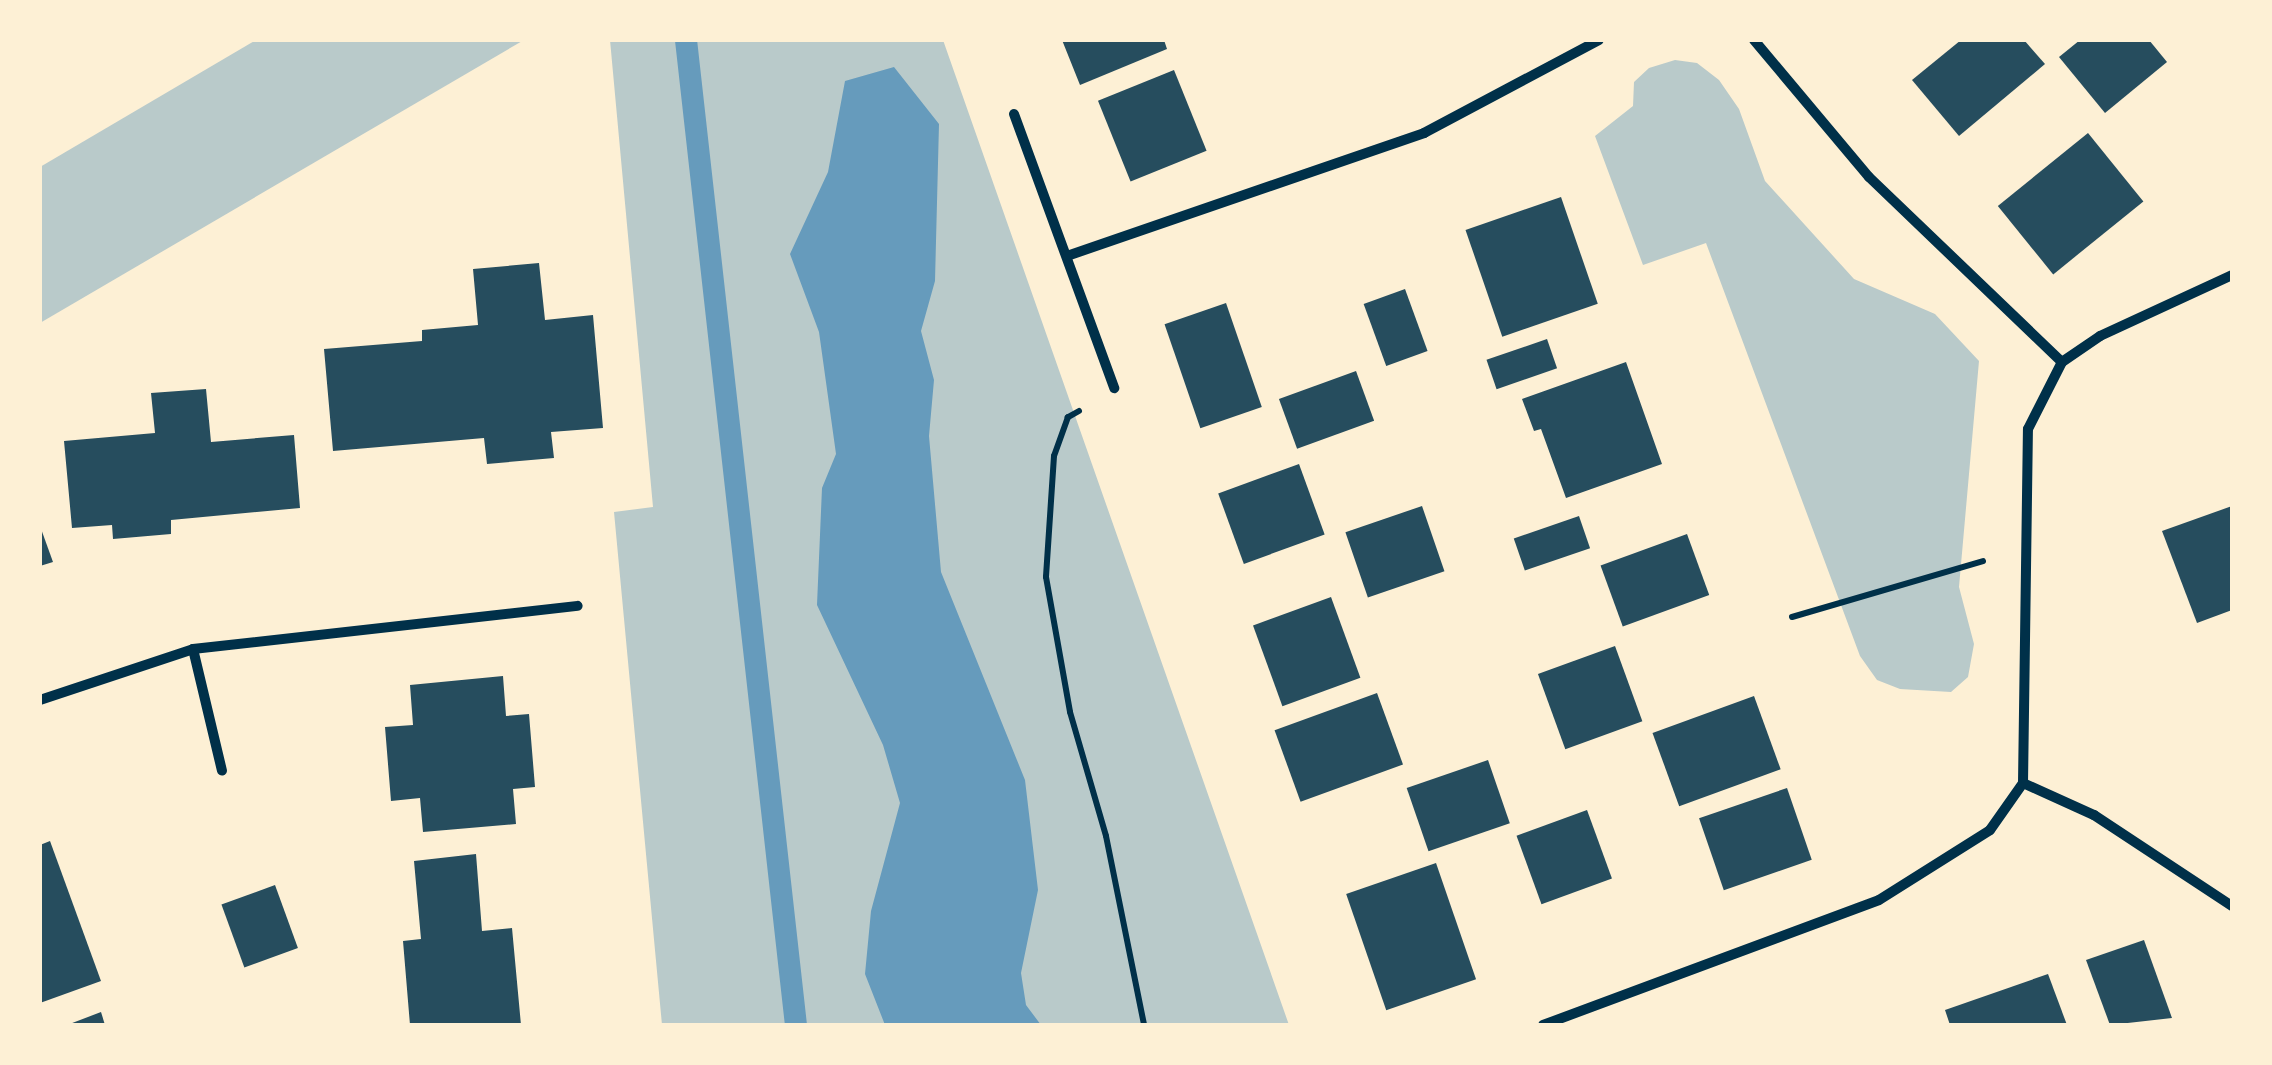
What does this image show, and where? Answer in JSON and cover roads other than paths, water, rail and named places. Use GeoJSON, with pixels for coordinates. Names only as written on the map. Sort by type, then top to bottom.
{"type":"FeatureCollection","features":[{"type":"Feature","properties":{"kind":"street"},"geometry":{"type":"LineString","coordinates":[[1067,256],[1424,134],[1600,40]]}},
{"type":"Feature","properties":{"kind":"street"},"geometry":{"type":"LineString","coordinates":[[1754,40],[1869,177],[2062,362]]}},
{"type":"Feature","properties":{"kind":"street"},"geometry":{"type":"LineString","coordinates":[[1014,114],[1114,388]]}},
{"type":"Feature","properties":{"kind":"street"},"geometry":{"type":"LineString","coordinates":[[1542,1025],[1879,900],[1990,830],[2023,782],[2028,706],[2022,550],[2028,429],[2062,362],[2100,336],[2232,275]]}},
{"type":"Feature","properties":{"kind":"street"},"geometry":{"type":"LineString","coordinates":[[40,700],[193,649],[578,606]]}},
{"type":"Feature","properties":{"kind":"street"},"geometry":{"type":"LineString","coordinates":[[193,649],[222,771]]}},
{"type":"Feature","properties":{"kind":"street"},"geometry":{"type":"LineString","coordinates":[[2023,782],[2094,815],[2232,906]]}},
{"type":"Feature","properties":{"kind":"water"},"geometry":{"type":"Polygon","coordinates":[[[894,67],[939,124],[935,281],[921,331],[934,380],[929,436],[941,572],[1025,780],[1038,890],[1021,973],[1026,1005],[1041,1025],[885,1025],[865,974],[871,911],[900,803],[883,745],[817,605],[822,488],[836,454],[819,332],[790,254],[828,172],[845,81],[894,67]]]}},
{"type":"Feature","properties":{"kind":"waterway"},"geometry":{"type":"LineString","coordinates":[[686,40],[796,1025]]}}]}
